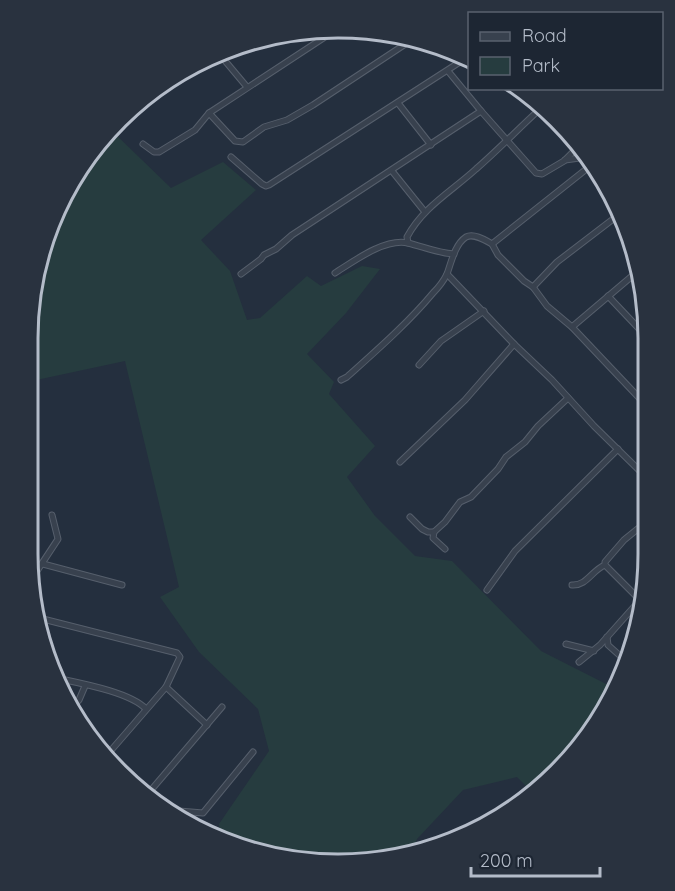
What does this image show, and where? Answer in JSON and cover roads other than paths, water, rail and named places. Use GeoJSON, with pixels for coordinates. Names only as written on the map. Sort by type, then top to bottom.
{"type":"FeatureCollection","features":[{"type":"Feature","properties":{"kind":"street"},"geometry":{"type":"LineString","coordinates":[[143,144],[154,152],[161,151],[195,130],[209,114],[247,87],[323,38]]}},
{"type":"Feature","properties":{"kind":"street"},"geometry":{"type":"LineString","coordinates":[[209,114],[235,141],[243,142],[264,127],[287,120],[313,105],[404,45]]}},
{"type":"Feature","properties":{"kind":"street"},"geometry":{"type":"LineString","coordinates":[[224,60],[247,87]]}},
{"type":"Feature","properties":{"kind":"street"},"geometry":{"type":"LineString","coordinates":[[231,157],[262,184],[269,185],[459,63]]}},
{"type":"Feature","properties":{"kind":"street"},"geometry":{"type":"LineString","coordinates":[[448,71],[539,174],[564,161],[573,152]]}},
{"type":"Feature","properties":{"kind":"street"},"geometry":{"type":"LineString","coordinates":[[398,103],[431,145]]}},
{"type":"Feature","properties":{"kind":"street"},"geometry":{"type":"LineString","coordinates":[[241,274],[292,235],[481,111]]}},
{"type":"Feature","properties":{"kind":"street"},"geometry":{"type":"LineString","coordinates":[[408,243],[407,237],[410,231],[425,212],[474,171],[536,113]]}},
{"type":"Feature","properties":{"kind":"street"},"geometry":{"type":"LineString","coordinates":[[564,161],[578,159]]}},
{"type":"Feature","properties":{"kind":"street"},"geometry":{"type":"LineString","coordinates":[[492,244],[586,169]]}},
{"type":"Feature","properties":{"kind":"street"},"geometry":{"type":"LineString","coordinates":[[392,171],[425,212]]}},
{"type":"Feature","properties":{"kind":"street"},"geometry":{"type":"LineString","coordinates":[[533,287],[557,262],[613,219]]}},
{"type":"Feature","properties":{"kind":"street"},"geometry":{"type":"LineString","coordinates":[[341,380],[406,322],[433,293],[447,274],[454,254],[465,238],[470,236],[492,244],[498,255],[533,287],[547,306],[572,327],[638,395]]}},
{"type":"Feature","properties":{"kind":"street"},"geometry":{"type":"LineString","coordinates":[[335,273],[384,244],[408,243],[438,253],[454,254]]}},
{"type":"Feature","properties":{"kind":"street"},"geometry":{"type":"LineString","coordinates":[[447,274],[638,469]]}},
{"type":"Feature","properties":{"kind":"street"},"geometry":{"type":"LineString","coordinates":[[572,327],[631,277]]}},
{"type":"Feature","properties":{"kind":"street"},"geometry":{"type":"LineString","coordinates":[[608,296],[637,327]]}},
{"type":"Feature","properties":{"kind":"street"},"geometry":{"type":"LineString","coordinates":[[419,365],[441,341],[484,311]]}},
{"type":"Feature","properties":{"kind":"street"},"geometry":{"type":"LineString","coordinates":[[399,462],[465,400],[514,344]]}},
{"type":"Feature","properties":{"kind":"street"},"geometry":{"type":"LineString","coordinates":[[445,549],[433,538],[434,532],[460,502],[471,497],[498,469],[506,457],[525,442],[538,426],[568,398]]}},
{"type":"Feature","properties":{"kind":"street"},"geometry":{"type":"LineString","coordinates":[[487,590],[515,551],[618,449]]}},
{"type":"Feature","properties":{"kind":"street"},"geometry":{"type":"LineString","coordinates":[[38,571],[58,539],[52,515]]}},
{"type":"Feature","properties":{"kind":"street"},"geometry":{"type":"LineString","coordinates":[[410,517],[422,529],[434,532]]}},
{"type":"Feature","properties":{"kind":"street"},"geometry":{"type":"LineString","coordinates":[[605,565],[605,560],[638,529]]}},
{"type":"Feature","properties":{"kind":"street"},"geometry":{"type":"LineString","coordinates":[[43,564],[122,585]]}},
{"type":"Feature","properties":{"kind":"street"},"geometry":{"type":"LineString","coordinates":[[572,585],[581,584],[605,565]]}},
{"type":"Feature","properties":{"kind":"street"},"geometry":{"type":"LineString","coordinates":[[605,565],[635,595]]}},
{"type":"Feature","properties":{"kind":"street"},"geometry":{"type":"LineString","coordinates":[[579,662],[594,651],[632,612]]}},
{"type":"Feature","properties":{"kind":"street"},"geometry":{"type":"LineString","coordinates":[[45,620],[177,653],[180,659],[166,687],[111,750]]}},
{"type":"Feature","properties":{"kind":"street"},"geometry":{"type":"LineString","coordinates":[[607,637],[609,645],[620,655]]}},
{"type":"Feature","properties":{"kind":"street"},"geometry":{"type":"LineString","coordinates":[[566,644],[594,651]]}},
{"type":"Feature","properties":{"kind":"street"},"geometry":{"type":"LineString","coordinates":[[66,681],[119,694],[135,700],[146,709]]}},
{"type":"Feature","properties":{"kind":"street"},"geometry":{"type":"LineString","coordinates":[[77,702],[85,686]]}},
{"type":"Feature","properties":{"kind":"street"},"geometry":{"type":"LineString","coordinates":[[166,687],[207,725]]}},
{"type":"Feature","properties":{"kind":"street"},"geometry":{"type":"LineString","coordinates":[[152,789],[222,707]]}},
{"type":"Feature","properties":{"kind":"street"},"geometry":{"type":"LineString","coordinates":[[185,812],[203,813],[253,752]]}}]}
